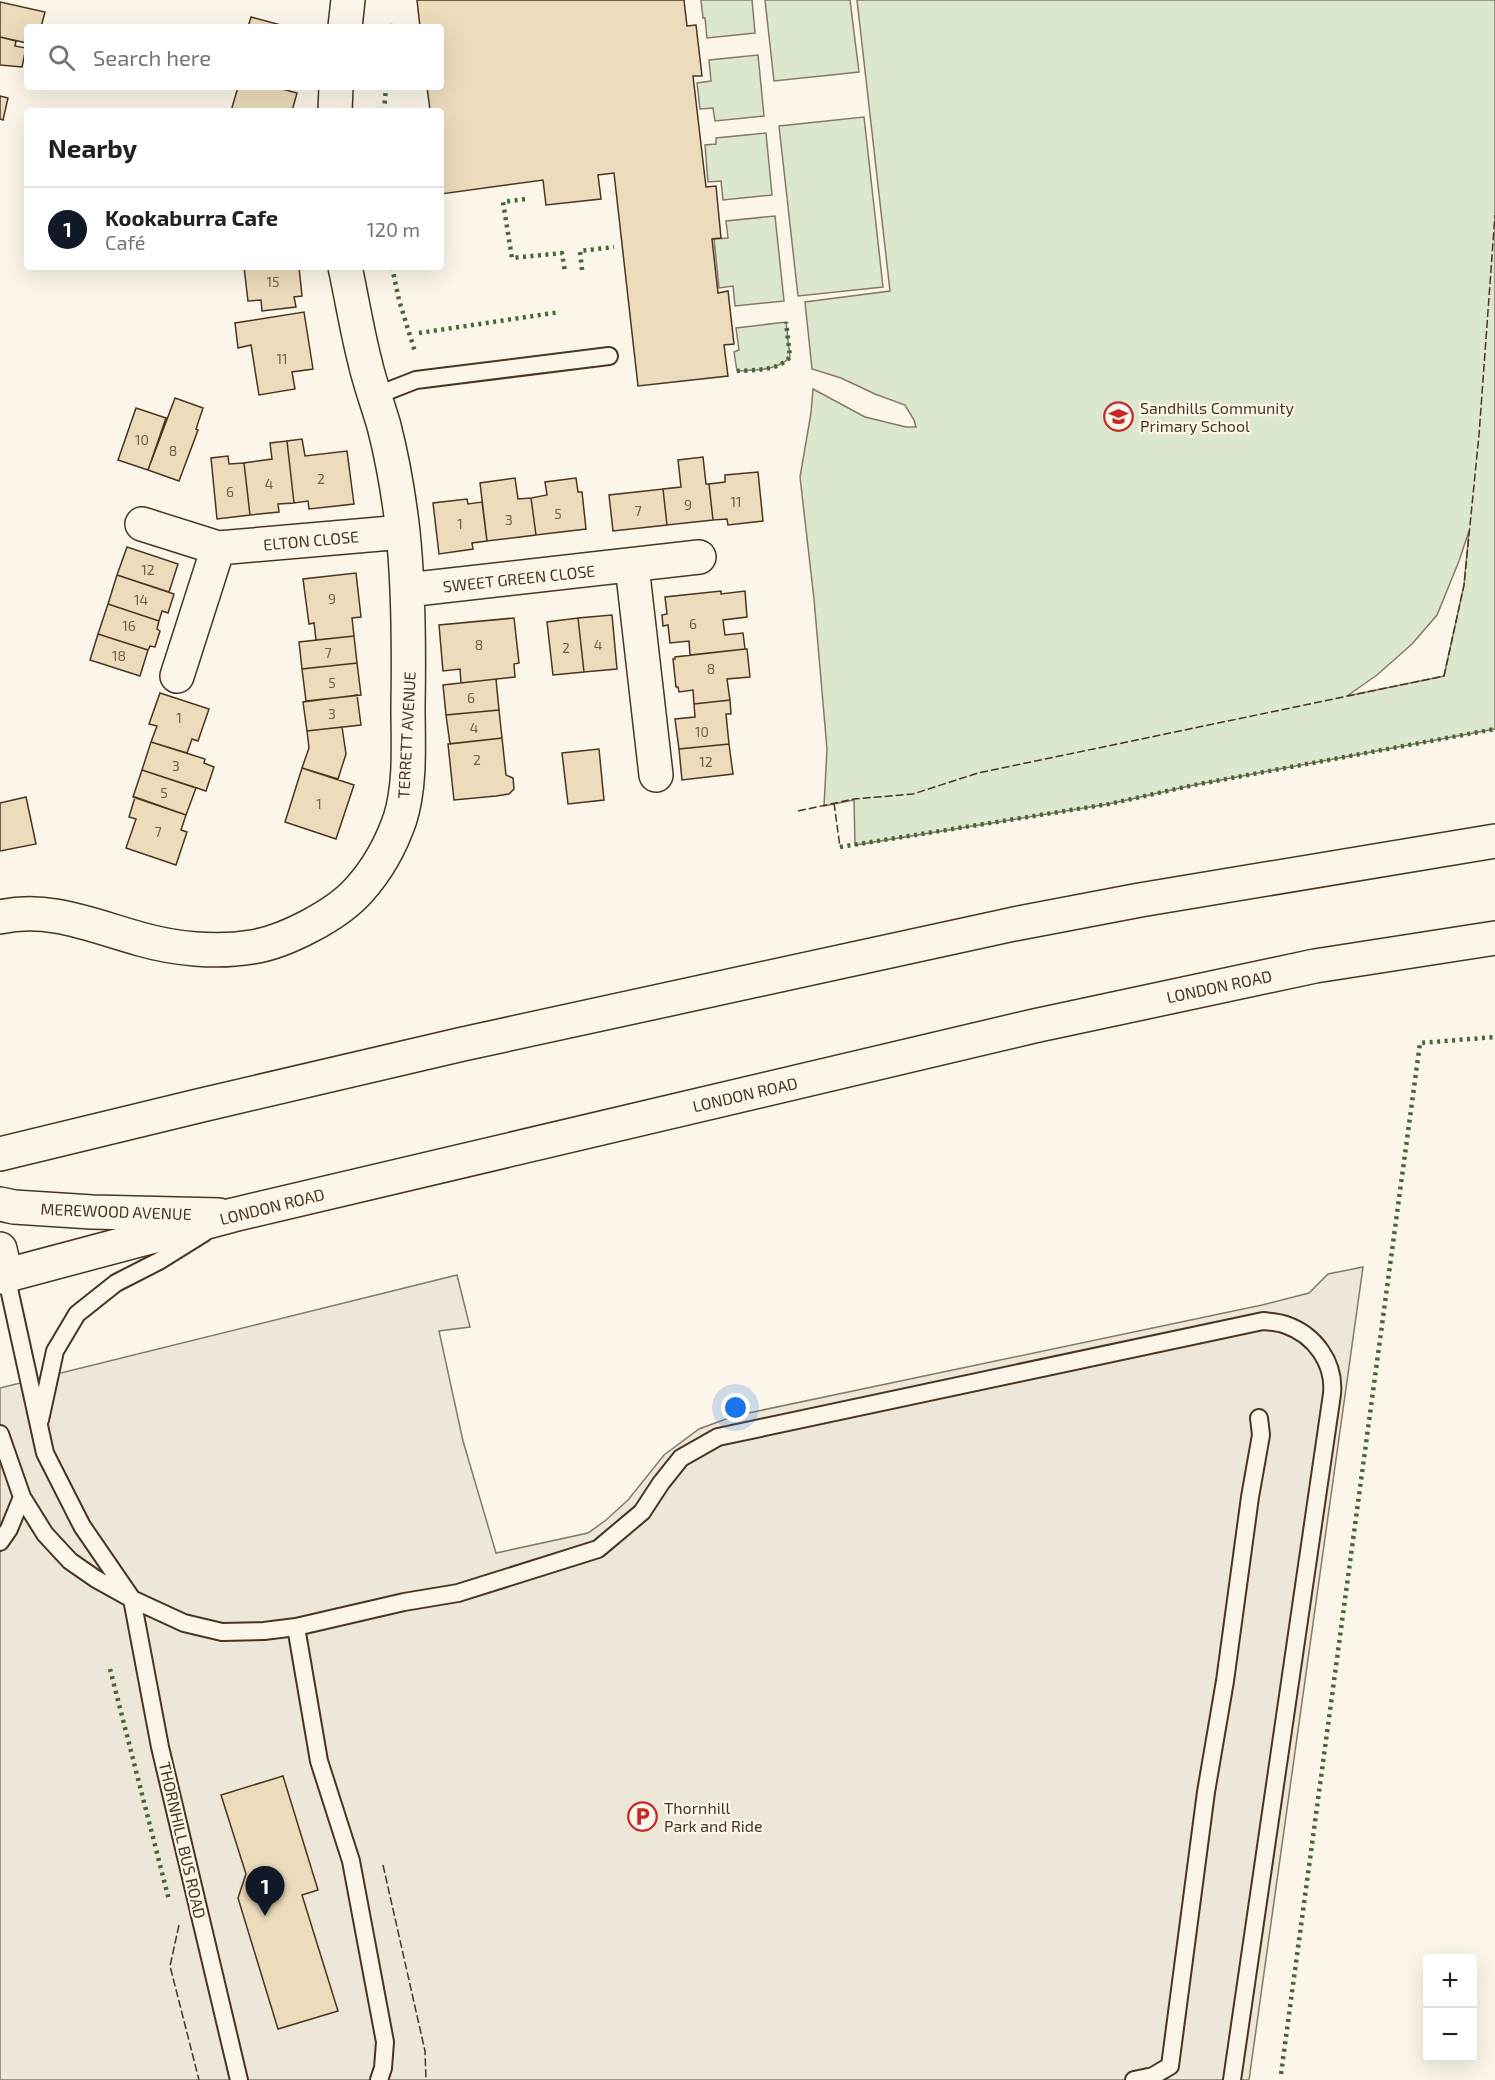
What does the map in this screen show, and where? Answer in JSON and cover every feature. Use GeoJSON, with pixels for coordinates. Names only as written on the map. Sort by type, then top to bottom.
{"type":"FeatureCollection","features":[{"type":"Feature","properties":{"kind":"main road"},"geometry":{"type":"LineString","coordinates":[[345,24],[348,0]]}},
{"type":"Feature","properties":{"kind":"main road"},"geometry":{"type":"LineString","coordinates":[[335,108],[336,90]]}},
{"type":"Feature","properties":{"kind":"main road","name":"TERRETT AVENUE"},"geometry":{"type":"LineString","coordinates":[[0,917],[14,914],[45,914],[72,918],[141,940],[181,948],[252,947],[277,941],[308,928],[358,892],[381,861],[400,817],[408,759],[407,590],[403,532],[391,460],[365,363],[346,270]]}},
{"type":"Feature","properties":{"kind":"main road","name":"ELTON CLOSE"},"geometry":{"type":"LineString","coordinates":[[142,525],[218,548],[403,532]]}},
{"type":"Feature","properties":{"kind":"main road"},"geometry":{"type":"LineString","coordinates":[[177,676],[218,548]]}},
{"type":"Feature","properties":{"kind":"main road","name":"SWEET GREEN CLOSE"},"geometry":{"type":"LineString","coordinates":[[407,590],[699,558]]}},
{"type":"Feature","properties":{"kind":"main road"},"geometry":{"type":"LineString","coordinates":[[632,566],[656,775]]}},
{"type":"Feature","properties":{"kind":"main road"},"geometry":{"type":"LineString","coordinates":[[0,1154],[452,1047],[1014,924],[1140,900],[1495,840]]}},
{"type":"Feature","properties":{"kind":"main road","name":"LONDON ROAD"},"geometry":{"type":"LineString","coordinates":[[2,1268],[1034,1026],[1315,966],[1495,938]]}},
{"type":"Feature","properties":{"kind":"main road","name":"MEREWOOD AVENUE"},"geometry":{"type":"LineString","coordinates":[[0,1204],[92,1212],[233,1215]]}},
{"type":"Feature","properties":{"kind":"lane"},"geometry":{"type":"LineString","coordinates":[[375,396],[416,380],[609,356]]}},
{"type":"Feature","properties":{"kind":"lane"},"geometry":{"type":"LineString","coordinates":[[39,1428],[55,1351],[76,1314],[116,1282],[159,1261],[233,1215]]}},
{"type":"Feature","properties":{"kind":"lane"},"geometry":{"type":"LineString","coordinates":[[2,1268],[45,1453],[82,1526],[132,1599]]}},
{"type":"Feature","properties":{"kind":"lane"},"geometry":{"type":"LineString","coordinates":[[0,1434],[22,1497],[45,1534],[70,1561],[132,1599],[184,1623],[222,1632],[264,1631],[296,1627],[404,1602],[458,1593],[598,1548],[642,1512],[681,1458],[718,1437],[1263,1321],[1285,1324],[1302,1333],[1317,1347],[1330,1366],[1333,1380],[1232,2080]]}},
{"type":"Feature","properties":{"kind":"lane"},"geometry":{"type":"LineString","coordinates":[[1134,2080],[1153,2076],[1170,2066],[1206,1792],[1261,1435],[1259,1418]]}},
{"type":"Feature","properties":{"kind":"lane"},"geometry":{"type":"LineString","coordinates":[[0,1542],[9,1529],[22,1497]]}},
{"type":"Feature","properties":{"kind":"lane","name":"THORNHILL BUS ROAD"},"geometry":{"type":"LineString","coordinates":[[132,1599],[160,1747],[239,2080]]}},
{"type":"Feature","properties":{"kind":"lane"},"geometry":{"type":"LineString","coordinates":[[296,1627],[319,1761],[351,1861],[385,2042],[383,2068],[379,2080]]}},
{"type":"Feature","properties":{"kind":"green space"},"geometry":{"type":"Polygon","coordinates":[[[701,0],[752,0],[755,33],[707,38],[701,0]]]}},
{"type":"Feature","properties":{"kind":"green space"},"geometry":{"type":"Polygon","coordinates":[[[765,0],[850,0],[859,72],[774,81],[765,0]]]}},
{"type":"Feature","properties":{"kind":"green space","name":"Sandhills Community Primary School"},"geometry":{"type":"Polygon","coordinates":[[[857,0],[1495,0],[1495,729],[1194,785],[1109,804],[855,845],[854,800],[824,806],[827,749],[814,599],[800,477],[813,389],[865,417],[906,427],[916,427],[905,405],[841,378],[812,369],[805,302],[890,291],[857,0]],[[1469,531],[1437,615],[1412,644],[1377,675],[1347,696],[1444,676],[1464,585],[1469,531]]]}},
{"type":"Feature","properties":{"kind":"green space"},"geometry":{"type":"Polygon","coordinates":[[[758,55],[764,116],[715,121],[713,108],[700,109],[697,83],[711,81],[709,60],[758,55]]]}},
{"type":"Feature","properties":{"kind":"green space"},"geometry":{"type":"Polygon","coordinates":[[[864,117],[883,287],[798,296],[779,126],[864,117]]]}},
{"type":"Feature","properties":{"kind":"green space"},"geometry":{"type":"Polygon","coordinates":[[[766,133],[772,195],[723,200],[721,181],[708,182],[705,145],[716,144],[716,138],[766,133]]]}},
{"type":"Feature","properties":{"kind":"green space"},"geometry":{"type":"Polygon","coordinates":[[[775,216],[784,301],[735,306],[733,286],[719,288],[714,239],[728,238],[726,221],[775,216]]]}},
{"type":"Feature","properties":{"kind":"green space"},"geometry":{"type":"Polygon","coordinates":[[[786,322],[790,357],[785,362],[758,370],[737,371],[734,352],[739,350],[736,328],[786,322]]]}},
{"type":"Feature","properties":{"kind":"shaded area","name":"Thornhill Park and Ride"},"geometry":{"type":"Polygon","coordinates":[[[1363,1267],[1249,2080],[0,2080],[0,1388],[457,1275],[470,1327],[439,1331],[463,1441],[496,1553],[588,1533],[628,1500],[664,1455],[699,1429],[734,1416],[1262,1305],[1309,1293],[1328,1274],[1363,1267]]]}},
{"type":"Feature","properties":{"kind":"building"},"geometry":{"type":"Polygon","coordinates":[[[417,0],[684,0],[687,26],[696,25],[702,76],[693,76],[706,187],[716,186],[721,238],[712,239],[718,293],[728,291],[734,344],[724,345],[728,376],[638,386],[614,173],[598,175],[601,199],[546,205],[543,180],[444,194],[444,108],[430,108],[427,90],[444,90],[444,24],[420,24],[417,0]]]}},
{"type":"Feature","properties":{"kind":"building"},"geometry":{"type":"Polygon","coordinates":[[[0,2],[45,12],[42,24],[24,24],[24,42],[0,37],[0,2]]]}},
{"type":"Feature","properties":{"kind":"building"},"geometry":{"type":"Polygon","coordinates":[[[251,17],[277,24],[249,24],[251,17]]]}},
{"type":"Feature","properties":{"kind":"building"},"geometry":{"type":"Polygon","coordinates":[[[0,37],[16,41],[15,46],[24,48],[22,67],[0,65],[0,37]]]}},
{"type":"Feature","properties":{"kind":"building"},"geometry":{"type":"Polygon","coordinates":[[[237,90],[286,90],[297,93],[293,108],[232,108],[237,90]]]}},
{"type":"Feature","properties":{"kind":"building"},"geometry":{"type":"Polygon","coordinates":[[[0,96],[8,98],[3,120],[0,119],[0,96]]]}},
{"type":"Feature","properties":{"kind":"building"},"geometry":{"type":"Polygon","coordinates":[[[244,270],[299,270],[302,296],[294,297],[296,307],[262,311],[261,300],[248,301],[244,270]]]}},
{"type":"Feature","properties":{"kind":"building"},"geometry":{"type":"Polygon","coordinates":[[[304,312],[313,369],[292,372],[295,389],[259,395],[251,345],[238,348],[235,323],[304,312]]]}},
{"type":"Feature","properties":{"kind":"building"},"geometry":{"type":"Polygon","coordinates":[[[175,398],[203,408],[196,429],[198,430],[179,481],[148,470],[175,398]]]}},
{"type":"Feature","properties":{"kind":"building"},"geometry":{"type":"Polygon","coordinates":[[[136,408],[166,418],[148,470],[118,460],[136,408]]]}},
{"type":"Feature","properties":{"kind":"building"},"geometry":{"type":"Polygon","coordinates":[[[302,439],[305,456],[347,451],[354,504],[309,509],[308,501],[294,503],[287,441],[302,439]]]}},
{"type":"Feature","properties":{"kind":"building"},"geometry":{"type":"Polygon","coordinates":[[[287,441],[294,503],[278,504],[279,512],[250,515],[244,463],[272,459],[270,443],[287,441]]]}},
{"type":"Feature","properties":{"kind":"building"},"geometry":{"type":"Polygon","coordinates":[[[228,456],[229,464],[244,463],[250,515],[217,519],[211,458],[228,456]]]}},
{"type":"Feature","properties":{"kind":"building"},"geometry":{"type":"Polygon","coordinates":[[[703,457],[713,520],[667,525],[663,489],[681,487],[678,460],[703,457]]]}},
{"type":"Feature","properties":{"kind":"building"},"geometry":{"type":"Polygon","coordinates":[[[758,472],[763,521],[728,525],[727,519],[713,520],[709,484],[725,482],[725,475],[758,472]]]}},
{"type":"Feature","properties":{"kind":"building"},"geometry":{"type":"Polygon","coordinates":[[[515,478],[518,499],[531,498],[536,535],[487,541],[480,483],[515,478]]]}},
{"type":"Feature","properties":{"kind":"building"},"geometry":{"type":"Polygon","coordinates":[[[576,478],[578,492],[582,492],[586,529],[536,535],[531,498],[547,495],[545,482],[576,478]]]}},
{"type":"Feature","properties":{"kind":"building"},"geometry":{"type":"Polygon","coordinates":[[[663,489],[667,525],[613,531],[609,495],[663,489]]]}},
{"type":"Feature","properties":{"kind":"building"},"geometry":{"type":"Polygon","coordinates":[[[467,499],[468,504],[482,502],[487,541],[472,543],[473,549],[439,554],[433,503],[467,499]]]}},
{"type":"Feature","properties":{"kind":"building"},"geometry":{"type":"Polygon","coordinates":[[[127,547],[178,564],[169,592],[117,575],[127,547]]]}},
{"type":"Feature","properties":{"kind":"building"},"geometry":{"type":"Polygon","coordinates":[[[356,573],[361,617],[352,618],[354,636],[316,640],[314,623],[309,624],[303,579],[356,573]]]}},
{"type":"Feature","properties":{"kind":"building"},"geometry":{"type":"Polygon","coordinates":[[[117,575],[174,594],[168,613],[162,611],[159,621],[108,604],[117,575]]]}},
{"type":"Feature","properties":{"kind":"building"},"geometry":{"type":"Polygon","coordinates":[[[721,591],[721,594],[745,591],[747,617],[723,620],[725,635],[743,633],[745,649],[690,655],[689,641],[670,643],[668,625],[663,626],[662,615],[667,614],[665,597],[721,591]]]}},
{"type":"Feature","properties":{"kind":"building"},"geometry":{"type":"Polygon","coordinates":[[[108,604],[159,621],[157,629],[160,631],[155,647],[150,646],[148,650],[98,634],[108,604]]]}},
{"type":"Feature","properties":{"kind":"building"},"geometry":{"type":"Polygon","coordinates":[[[612,615],[617,669],[584,672],[578,618],[612,615]]]}},
{"type":"Feature","properties":{"kind":"building"},"geometry":{"type":"Polygon","coordinates":[[[514,618],[519,663],[514,664],[515,677],[461,683],[460,669],[443,671],[439,625],[514,618]]]}},
{"type":"Feature","properties":{"kind":"building"},"geometry":{"type":"Polygon","coordinates":[[[578,618],[584,672],[553,675],[547,622],[578,618]]]}},
{"type":"Feature","properties":{"kind":"building"},"geometry":{"type":"Polygon","coordinates":[[[98,634],[148,650],[140,676],[90,660],[98,634]]]}},
{"type":"Feature","properties":{"kind":"building"},"geometry":{"type":"Polygon","coordinates":[[[354,636],[357,663],[302,669],[299,642],[354,636]]]}},
{"type":"Feature","properties":{"kind":"building"},"geometry":{"type":"Polygon","coordinates":[[[747,649],[750,677],[727,679],[730,700],[694,704],[693,690],[679,692],[676,687],[673,659],[675,657],[747,649]]]}},
{"type":"Feature","properties":{"kind":"building"},"geometry":{"type":"Polygon","coordinates":[[[357,663],[361,695],[306,701],[302,669],[357,663]]]}},
{"type":"Feature","properties":{"kind":"building"},"geometry":{"type":"Polygon","coordinates":[[[496,679],[499,710],[446,715],[443,685],[496,679]]]}},
{"type":"Feature","properties":{"kind":"building"},"geometry":{"type":"Polygon","coordinates":[[[160,693],[209,709],[198,741],[192,739],[187,753],[151,742],[157,726],[149,724],[160,693]]]}},
{"type":"Feature","properties":{"kind":"building"},"geometry":{"type":"Polygon","coordinates":[[[357,695],[361,725],[307,731],[303,702],[357,695]]]}},
{"type":"Feature","properties":{"kind":"building"},"geometry":{"type":"Polygon","coordinates":[[[730,700],[731,714],[726,714],[729,744],[679,749],[675,719],[695,717],[694,704],[730,700]]]}},
{"type":"Feature","properties":{"kind":"building"},"geometry":{"type":"Polygon","coordinates":[[[499,710],[502,738],[450,744],[446,715],[499,710]]]}},
{"type":"Feature","properties":{"kind":"building"},"geometry":{"type":"Polygon","coordinates":[[[342,727],[346,754],[338,779],[302,768],[309,748],[307,731],[342,727]]]}},
{"type":"Feature","properties":{"kind":"building"},"geometry":{"type":"Polygon","coordinates":[[[502,738],[506,775],[513,778],[514,789],[509,794],[454,800],[448,744],[502,738]]]}},
{"type":"Feature","properties":{"kind":"building"},"geometry":{"type":"Polygon","coordinates":[[[151,742],[205,759],[204,763],[214,767],[206,791],[142,770],[151,742]]]}},
{"type":"Feature","properties":{"kind":"building"},"geometry":{"type":"Polygon","coordinates":[[[729,744],[733,774],[682,780],[679,749],[729,744]]]}},
{"type":"Feature","properties":{"kind":"building"},"geometry":{"type":"Polygon","coordinates":[[[599,749],[604,800],[568,804],[562,753],[599,749]]]}},
{"type":"Feature","properties":{"kind":"building"},"geometry":{"type":"Polygon","coordinates":[[[302,768],[354,785],[336,839],[285,822],[302,768]]]}},
{"type":"Feature","properties":{"kind":"building"},"geometry":{"type":"Polygon","coordinates":[[[142,770],[196,788],[186,815],[133,797],[142,770]]]}},
{"type":"Feature","properties":{"kind":"building"},"geometry":{"type":"Polygon","coordinates":[[[26,797],[36,844],[0,851],[0,803],[26,797]]]}},
{"type":"Feature","properties":{"kind":"building"},"geometry":{"type":"Polygon","coordinates":[[[135,797],[186,815],[181,830],[187,832],[176,865],[126,848],[136,819],[129,817],[135,797]]]}},
{"type":"Feature","properties":{"kind":"building"},"geometry":{"type":"Polygon","coordinates":[[[283,1776],[318,1890],[302,1895],[338,2011],[278,2029],[238,1898],[246,1874],[221,1795],[283,1776]]]}},
{"type":"Feature","properties":{"kind":"hedge"},"geometry":{"type":"LineString","coordinates":[[393,24],[394,20]]}},
{"type":"Feature","properties":{"kind":"hedge"},"geometry":{"type":"LineString","coordinates":[[384,108],[386,90]]}},
{"type":"Feature","properties":{"kind":"hedge"},"geometry":{"type":"LineString","coordinates":[[525,199],[503,202],[512,258],[562,253],[565,272]]}},
{"type":"Feature","properties":{"kind":"hedge"},"geometry":{"type":"LineString","coordinates":[[582,270],[580,251],[614,247]]}},
{"type":"Feature","properties":{"kind":"hedge"},"geometry":{"type":"LineString","coordinates":[[393,270],[415,352]]}},
{"type":"Feature","properties":{"kind":"hedge"},"geometry":{"type":"LineString","coordinates":[[419,333],[560,312]]}},
{"type":"Feature","properties":{"kind":"hedge"},"geometry":{"type":"LineString","coordinates":[[737,371],[758,370],[785,362],[790,357],[786,322]]}},
{"type":"Feature","properties":{"kind":"hedge"},"geometry":{"type":"LineString","coordinates":[[840,847],[1109,804],[1194,785],[1495,729]]}},
{"type":"Feature","properties":{"kind":"hedge"},"geometry":{"type":"LineString","coordinates":[[1281,2074],[1420,1043],[1495,1037]]}},
{"type":"Feature","properties":{"kind":"hedge"},"geometry":{"type":"LineString","coordinates":[[110,1669],[169,1900]]}},
{"type":"Feature","properties":{"kind":"fence"},"geometry":{"type":"LineString","coordinates":[[798,811],[854,799],[913,794],[978,773],[1444,676],[1464,585],[1479,435],[1495,215]]}},
{"type":"Feature","properties":{"kind":"fence"},"geometry":{"type":"LineString","coordinates":[[834,803],[840,847]]}},
{"type":"Feature","properties":{"kind":"fence"},"geometry":{"type":"LineString","coordinates":[[383,1865],[425,2051],[426,2080]]}},
{"type":"Feature","properties":{"kind":"fence"},"geometry":{"type":"LineString","coordinates":[[179,1925],[170,1966],[199,2080]]}},
{"type":"Feature","properties":{"kind":"place","name":"Sandhills Community Primary School"},"geometry":{"type":"Point","coordinates":[1119,416]}},
{"type":"Feature","properties":{"kind":"place","name":"Thornhill Park and Ride"},"geometry":{"type":"Point","coordinates":[643,1816]}},
{"type":"Feature","properties":{"kind":"place","name":"Kookaburra Cafe"},"geometry":{"type":"Point","coordinates":[265,1916]}}]}
